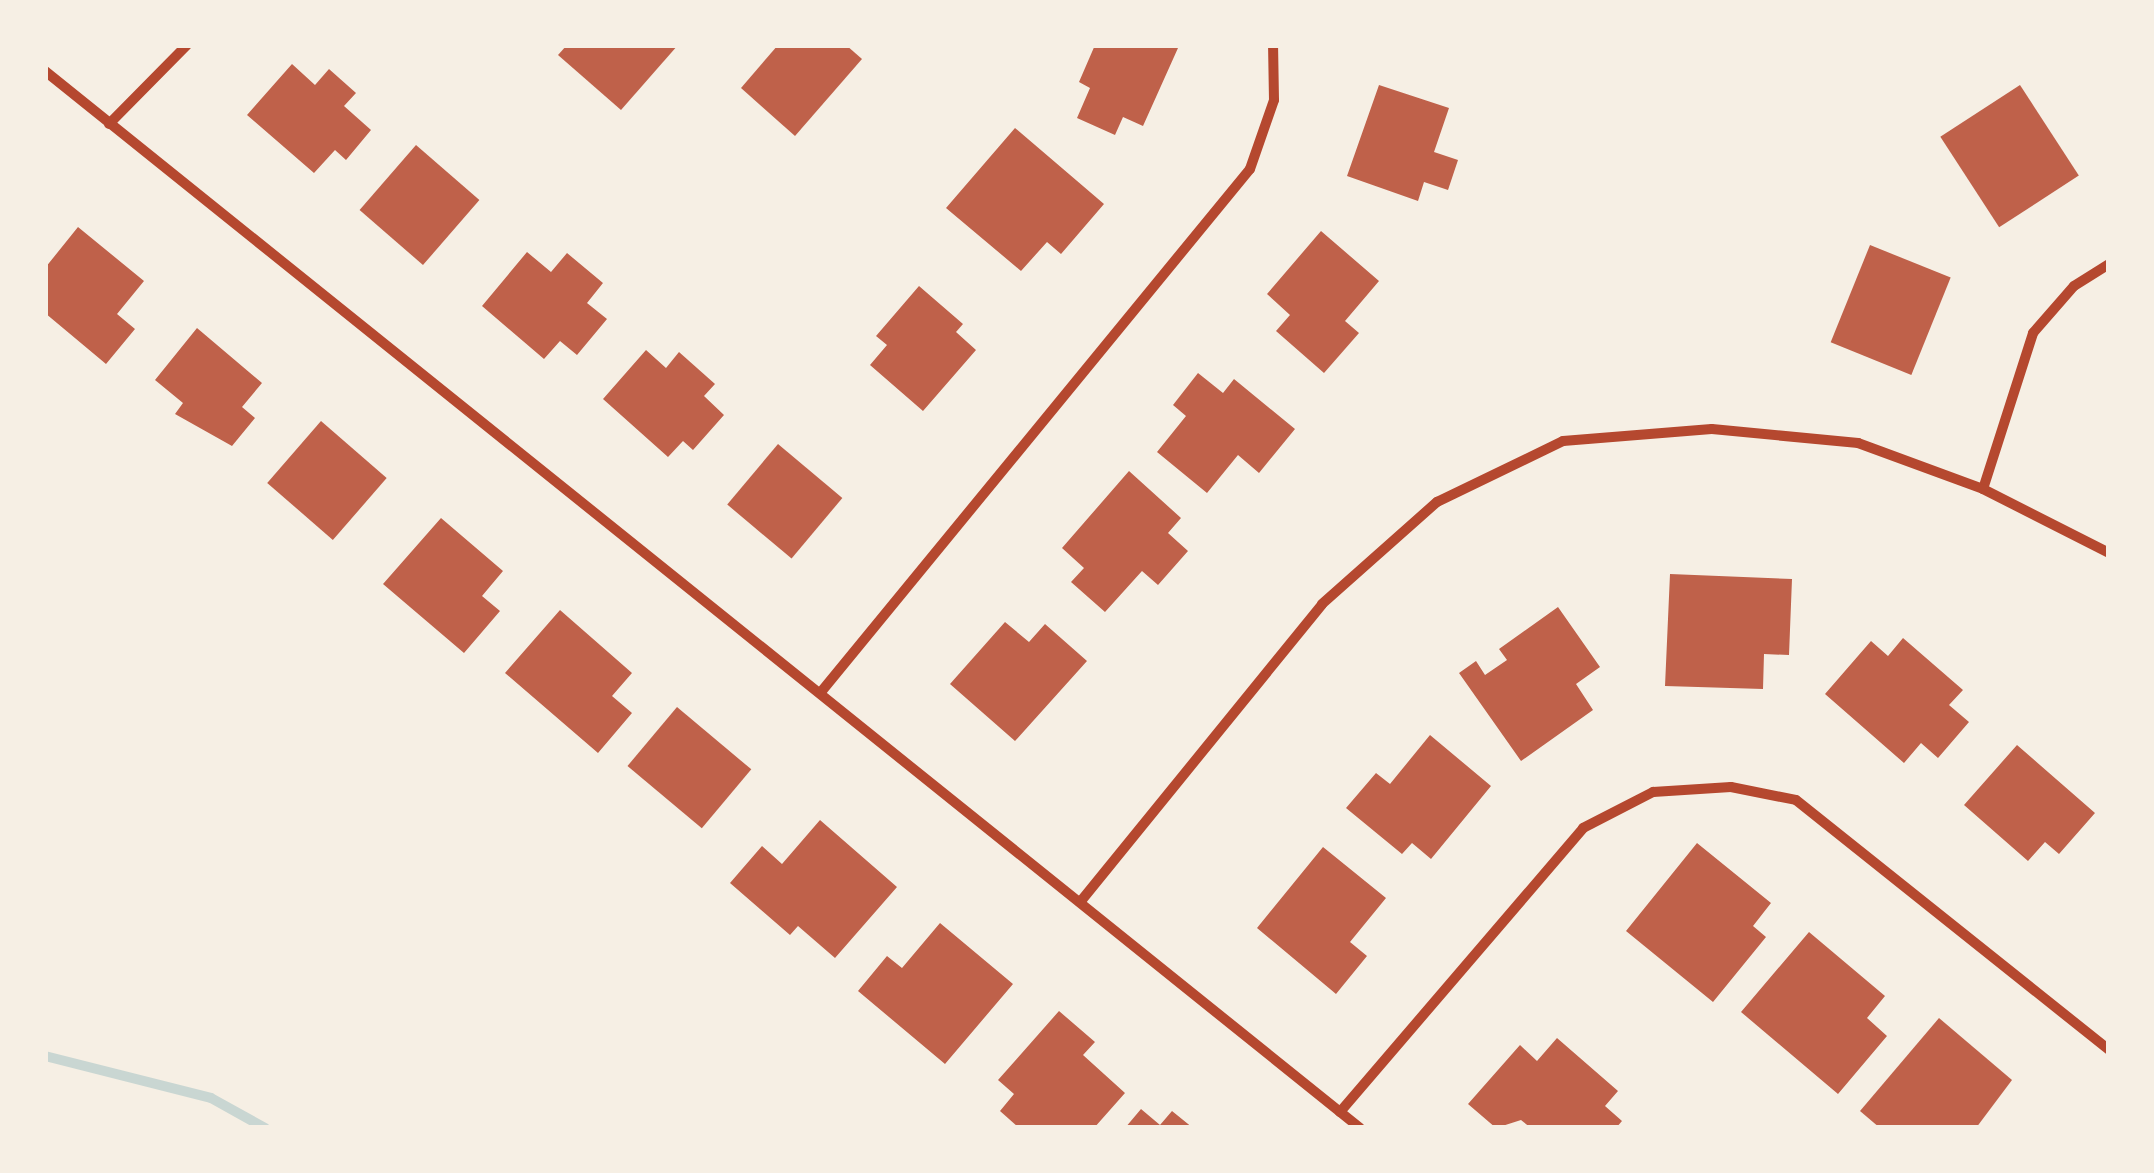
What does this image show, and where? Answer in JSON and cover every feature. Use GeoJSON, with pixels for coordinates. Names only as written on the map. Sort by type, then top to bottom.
{"type":"FeatureCollection","features":[{"type":"Feature","properties":{"kind":"street"},"geometry":{"type":"LineString","coordinates":[[109,124],[187,45]]}},
{"type":"Feature","properties":{"kind":"street"},"geometry":{"type":"LineString","coordinates":[[821,692],[1250,169],[1274,100],[1272,45]]}},
{"type":"Feature","properties":{"kind":"street"},"geometry":{"type":"LineString","coordinates":[[45,71],[1360,1128]]}},
{"type":"Feature","properties":{"kind":"street"},"geometry":{"type":"LineString","coordinates":[[1983,489],[2033,333],[2074,286],[2109,264]]}},
{"type":"Feature","properties":{"kind":"street"},"geometry":{"type":"LineString","coordinates":[[1080,901],[1322,604],[1437,502],[1562,442],[1712,429],[1858,443],[1983,489],[2109,552]]}},
{"type":"Feature","properties":{"kind":"street"},"geometry":{"type":"LineString","coordinates":[[1340,1112],[1583,828],[1654,792],[1731,787],[1796,800],[2109,1050]]}},
{"type":"Feature","properties":{"kind":"building"},"geometry":{"type":"Polygon","coordinates":[[[567,45],[678,45],[621,110],[558,55],[567,45]]]}},
{"type":"Feature","properties":{"kind":"building"},"geometry":{"type":"Polygon","coordinates":[[[778,45],[846,45],[862,59],[795,136],[741,88],[778,45]]]}},
{"type":"Feature","properties":{"kind":"building"},"geometry":{"type":"Polygon","coordinates":[[[1095,45],[1178,48],[1143,126],[1123,117],[1115,135],[1077,118],[1090,88],[1079,82],[1095,45]]]}},
{"type":"Feature","properties":{"kind":"building"},"geometry":{"type":"Polygon","coordinates":[[[292,64],[315,85],[329,69],[356,93],[344,106],[371,130],[346,160],[335,150],[314,173],[247,115],[292,64]]]}},
{"type":"Feature","properties":{"kind":"building"},"geometry":{"type":"Polygon","coordinates":[[[1379,85],[1449,108],[1434,152],[1458,160],[1448,190],[1424,182],[1418,201],[1347,176],[1379,85]]]}},
{"type":"Feature","properties":{"kind":"building"},"geometry":{"type":"Polygon","coordinates":[[[2020,85],[2079,176],[1999,227],[1940,137],[2020,85]]]}},
{"type":"Feature","properties":{"kind":"building"},"geometry":{"type":"Polygon","coordinates":[[[1015,128],[1104,204],[1061,254],[1047,242],[1021,271],[946,208],[1015,128]]]}},
{"type":"Feature","properties":{"kind":"building"},"geometry":{"type":"Polygon","coordinates":[[[416,145],[479,200],[423,265],[360,210],[416,145]]]}},
{"type":"Feature","properties":{"kind":"building"},"geometry":{"type":"Polygon","coordinates":[[[78,227],[144,281],[117,314],[135,329],[106,364],[45,313],[45,268],[78,227]]]}},
{"type":"Feature","properties":{"kind":"building"},"geometry":{"type":"Polygon","coordinates":[[[1321,231],[1379,281],[1345,321],[1359,333],[1324,373],[1276,331],[1290,315],[1267,294],[1321,231]]]}},
{"type":"Feature","properties":{"kind":"building"},"geometry":{"type":"Polygon","coordinates":[[[1870,245],[1951,278],[1911,375],[1831,342],[1870,245]]]}},
{"type":"Feature","properties":{"kind":"building"},"geometry":{"type":"Polygon","coordinates":[[[527,252],[551,272],[567,253],[603,283],[587,303],[607,319],[577,355],[560,341],[544,359],[482,306],[527,252]]]}},
{"type":"Feature","properties":{"kind":"building"},"geometry":{"type":"Polygon","coordinates":[[[919,286],[963,324],[956,332],[976,350],[923,411],[870,365],[887,345],[876,336],[919,286]]]}},
{"type":"Feature","properties":{"kind":"building"},"geometry":{"type":"Polygon","coordinates":[[[197,328],[262,383],[242,407],[255,418],[232,446],[175,414],[183,403],[155,380],[197,328]]]}},
{"type":"Feature","properties":{"kind":"building"},"geometry":{"type":"Polygon","coordinates":[[[646,350],[666,368],[679,352],[715,384],[704,396],[724,415],[693,450],[683,441],[668,457],[603,399],[646,350]]]}},
{"type":"Feature","properties":{"kind":"building"},"geometry":{"type":"Polygon","coordinates":[[[1198,373],[1223,393],[1234,379],[1295,429],[1259,473],[1238,455],[1207,493],[1157,452],[1186,416],[1173,405],[1198,373]]]}},
{"type":"Feature","properties":{"kind":"building"},"geometry":{"type":"Polygon","coordinates":[[[321,421],[387,478],[333,540],[267,483],[321,421]]]}},
{"type":"Feature","properties":{"kind":"building"},"geometry":{"type":"Polygon","coordinates":[[[778,444],[842,498],[792,559],[727,505],[778,444]]]}},
{"type":"Feature","properties":{"kind":"building"},"geometry":{"type":"Polygon","coordinates":[[[1129,471],[1181,518],[1168,533],[1188,551],[1158,585],[1142,571],[1105,612],[1071,582],[1084,568],[1062,548],[1129,471]]]}},
{"type":"Feature","properties":{"kind":"building"},"geometry":{"type":"Polygon","coordinates":[[[441,518],[503,571],[482,596],[500,611],[464,653],[383,584],[441,518]]]}},
{"type":"Feature","properties":{"kind":"building"},"geometry":{"type":"Polygon","coordinates":[[[1670,574],[1792,579],[1789,655],[1764,654],[1763,689],[1665,686],[1670,574]]]}},
{"type":"Feature","properties":{"kind":"building"},"geometry":{"type":"Polygon","coordinates":[[[1558,607],[1600,667],[1576,684],[1593,710],[1521,761],[1459,673],[1476,661],[1485,675],[1507,660],[1499,649],[1558,607]]]}},
{"type":"Feature","properties":{"kind":"building"},"geometry":{"type":"Polygon","coordinates":[[[560,610],[632,673],[612,696],[632,713],[598,753],[505,673],[560,610]]]}},
{"type":"Feature","properties":{"kind":"building"},"geometry":{"type":"Polygon","coordinates":[[[1005,622],[1029,642],[1045,624],[1087,661],[1015,741],[950,684],[1005,622]]]}},
{"type":"Feature","properties":{"kind":"building"},"geometry":{"type":"Polygon","coordinates":[[[1903,638],[1963,690],[1949,705],[1969,722],[1938,758],[1921,743],[1904,763],[1825,694],[1871,641],[1888,656],[1903,638]]]}},
{"type":"Feature","properties":{"kind":"building"},"geometry":{"type":"Polygon","coordinates":[[[677,707],[751,769],[702,828],[628,766],[677,707]]]}},
{"type":"Feature","properties":{"kind":"building"},"geometry":{"type":"Polygon","coordinates":[[[1430,735],[1491,786],[1431,859],[1412,843],[1402,854],[1346,808],[1376,773],[1390,784],[1430,735]]]}},
{"type":"Feature","properties":{"kind":"building"},"geometry":{"type":"Polygon","coordinates":[[[2017,745],[2095,813],[2059,854],[2045,842],[2028,861],[1964,805],[2017,745]]]}},
{"type":"Feature","properties":{"kind":"building"},"geometry":{"type":"Polygon","coordinates":[[[820,820],[897,887],[835,958],[798,926],[790,935],[730,883],[762,846],[782,864],[820,820]]]}},
{"type":"Feature","properties":{"kind":"building"},"geometry":{"type":"Polygon","coordinates":[[[1697,843],[1771,903],[1753,926],[1766,937],[1713,1002],[1626,931],[1697,843]]]}},
{"type":"Feature","properties":{"kind":"building"},"geometry":{"type":"Polygon","coordinates":[[[1323,847],[1386,898],[1350,942],[1367,956],[1336,994],[1257,928],[1323,847]]]}},
{"type":"Feature","properties":{"kind":"building"},"geometry":{"type":"Polygon","coordinates":[[[940,923],[1013,984],[945,1064],[858,991],[887,956],[902,968],[940,923]]]}},
{"type":"Feature","properties":{"kind":"building"},"geometry":{"type":"Polygon","coordinates":[[[1809,932],[1885,996],[1867,1018],[1887,1036],[1838,1094],[1741,1012],[1809,932]]]}},
{"type":"Feature","properties":{"kind":"building"},"geometry":{"type":"Polygon","coordinates":[[[1059,1011],[1095,1042],[1083,1055],[1125,1093],[1094,1128],[1019,1128],[1000,1111],[1014,1094],[998,1080],[1059,1011]]]}},
{"type":"Feature","properties":{"kind":"building"},"geometry":{"type":"Polygon","coordinates":[[[1939,1018],[2012,1080],[1976,1128],[1880,1128],[1860,1111],[1939,1018]]]}},
{"type":"Feature","properties":{"kind":"building"},"geometry":{"type":"Polygon","coordinates":[[[1557,1038],[1618,1091],[1605,1106],[1622,1121],[1616,1128],[1531,1128],[1521,1120],[1496,1128],[1468,1104],[1520,1045],[1537,1061],[1557,1038]]]}},
{"type":"Feature","properties":{"kind":"building"},"geometry":{"type":"Polygon","coordinates":[[[1141,1109],[1160,1125],[1172,1111],[1193,1128],[1125,1128],[1141,1109]]]}},
{"type":"Feature","properties":{"kind":"waterway"},"geometry":{"type":"LineString","coordinates":[[45,1056],[211,1098],[265,1128]]}}]}
